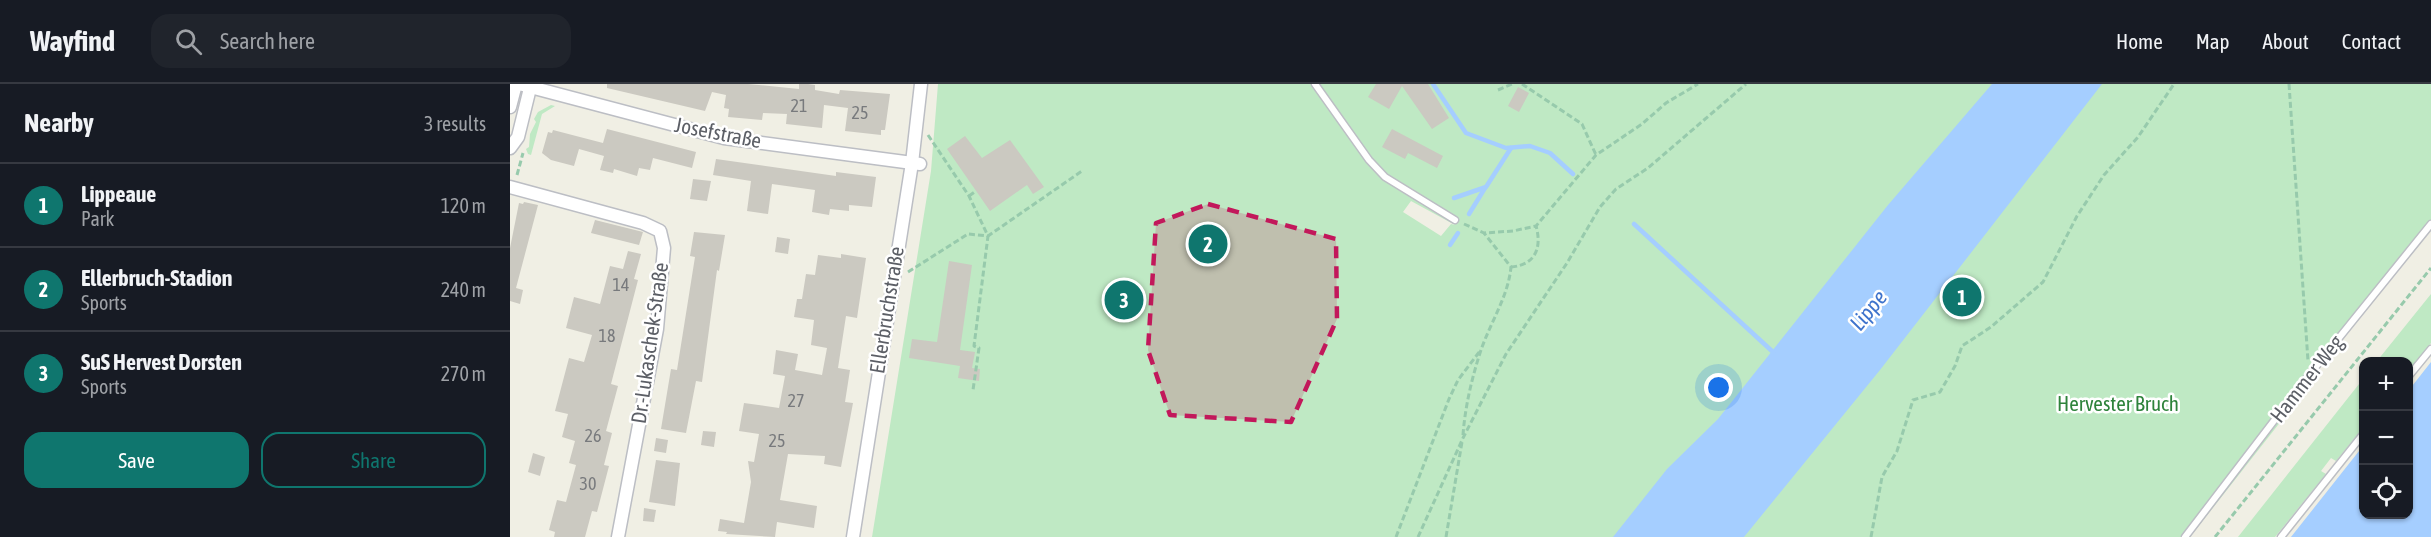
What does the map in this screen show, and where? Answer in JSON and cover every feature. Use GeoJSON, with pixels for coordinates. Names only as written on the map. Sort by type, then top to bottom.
{"type":"FeatureCollection","features":[{"type":"Feature","properties":{"kind":"street","name":"Ellerbruchstraße"},"geometry":{"type":"LineString","coordinates":[[853,537],[891,282],[916,164],[921,84]]}},
{"type":"Feature","properties":{"kind":"street","name":"Josefstraße"},"geometry":{"type":"LineString","coordinates":[[524,85],[724,138],[916,164]]}},
{"type":"Feature","properties":{"kind":"street"},"geometry":{"type":"LineString","coordinates":[[510,107],[524,85]]}},
{"type":"Feature","properties":{"kind":"street"},"geometry":{"type":"LineString","coordinates":[[510,148],[519,137],[524,85]]}},
{"type":"Feature","properties":{"kind":"street","name":"Dr.-Lukaschek-Straße"},"geometry":{"type":"LineString","coordinates":[[510,187],[643,223],[660,231],[664,248],[657,329],[618,537]]}},
{"type":"Feature","properties":{"kind":"lane"},"geometry":{"type":"LineString","coordinates":[[1315,84],[1369,160],[1385,177],[1455,220]]}},
{"type":"Feature","properties":{"kind":"lane","name":"Hammer Weg"},"geometry":{"type":"LineString","coordinates":[[2185,537],[2309,375],[2431,224]]}},
{"type":"Feature","properties":{"kind":"lane"},"geometry":{"type":"LineString","coordinates":[[2413,372],[2431,350]]}},
{"type":"Feature","properties":{"kind":"lane"},"geometry":{"type":"LineString","coordinates":[[2281,537],[2359,440]]}},
{"type":"Feature","properties":{"kind":"path"},"geometry":{"type":"LineString","coordinates":[[1498,90],[1512,84]]}},
{"type":"Feature","properties":{"kind":"path"},"geometry":{"type":"LineString","coordinates":[[1522,84],[1582,124],[1596,155]]}},
{"type":"Feature","properties":{"kind":"path"},"geometry":{"type":"LineString","coordinates":[[1484,233],[1536,226],[1596,155],[1613,145],[1666,103],[1698,84]]}},
{"type":"Feature","properties":{"kind":"path"},"geometry":{"type":"LineString","coordinates":[[1418,537],[1463,438],[1506,354],[1567,263],[1600,207],[1616,189],[1648,168],[1746,84]]}},
{"type":"Feature","properties":{"kind":"path"},"geometry":{"type":"LineString","coordinates":[[1871,537],[1882,477],[1897,451],[1914,400],[1940,392],[1955,366],[1962,346],[1991,327],[2043,282],[2066,236],[2093,191],[2138,137],[2174,84]]}},
{"type":"Feature","properties":{"kind":"path"},"geometry":{"type":"LineString","coordinates":[[2289,84],[2309,375]]}},
{"type":"Feature","properties":{"kind":"path"},"geometry":{"type":"LineString","coordinates":[[926,130],[969,196],[988,236],[974,346],[979,348],[973,390]]}},
{"type":"Feature","properties":{"kind":"path"},"geometry":{"type":"LineString","coordinates":[[891,282],[968,234],[988,236],[1082,171]]}},
{"type":"Feature","properties":{"kind":"path"},"geometry":{"type":"LineString","coordinates":[[969,196],[976,191]]}},
{"type":"Feature","properties":{"kind":"path"},"geometry":{"type":"LineString","coordinates":[[1446,537],[1465,415],[1482,349],[1509,286],[1511,267],[1484,233],[1455,220]]}},
{"type":"Feature","properties":{"kind":"path"},"geometry":{"type":"LineString","coordinates":[[1511,267],[1521,267],[1537,253],[1540,241],[1536,226]]}},
{"type":"Feature","properties":{"kind":"path"},"geometry":{"type":"LineString","coordinates":[[2215,537],[2431,268]]}},
{"type":"Feature","properties":{"kind":"path"},"geometry":{"type":"LineString","coordinates":[[1396,537],[1449,399],[1458,380],[1482,349]]}},
{"type":"Feature","properties":{"kind":"highlighted area"},"geometry":{"type":"Polygon","coordinates":[[[1208,204],[1336,239],[1337,319],[1291,422],[1170,415],[1148,350],[1156,223],[1208,204]]]}},
{"type":"Feature","properties":{"kind":"green space","name":"Hervester Bruch"},"geometry":{"type":"Polygon","coordinates":[[[938,84],[2431,84],[2431,221],[2316,368],[2300,397],[2190,537],[872,537],[931,171],[938,84]],[[1411,201],[1403,212],[1441,236],[1451,224],[1455,225],[1411,201]]]}},
{"type":"Feature","properties":{"kind":"green space"},"geometry":{"type":"Polygon","coordinates":[[[551,105],[555,106],[542,114],[531,155],[528,154],[526,149],[529,147],[530,134],[536,122],[534,119],[538,112],[551,105]]]}},
{"type":"Feature","properties":{"kind":"green space"},"geometry":{"type":"Polygon","coordinates":[[[2431,294],[2431,343],[2413,367],[2413,357],[2380,357],[2431,294]]]}},
{"type":"Feature","properties":{"kind":"green space"},"geometry":{"type":"Polygon","coordinates":[[[2359,384],[2359,433],[2336,461],[2331,458],[2321,471],[2326,474],[2275,537],[2238,537],[2359,384]]]}},
{"type":"Feature","properties":{"kind":"water","name":"Lippe"},"geometry":{"type":"Polygon","coordinates":[[[1992,84],[2102,84],[1880,370],[1744,537],[1613,537],[1667,469],[1718,419],[1888,205],[1992,84]]]}},
{"type":"Feature","properties":{"kind":"water"},"geometry":{"type":"Polygon","coordinates":[[[2431,362],[2431,537],[2291,537],[2359,451],[2359,519],[2413,519],[2413,385],[2431,362]]]}},
{"type":"Feature","properties":{"kind":"building"},"geometry":{"type":"Polygon","coordinates":[[[607,84],[748,84],[799,89],[799,84],[808,84],[815,85],[815,90],[839,94],[840,90],[890,94],[885,130],[881,130],[881,135],[845,131],[848,108],[824,105],[822,128],[786,124],[787,114],[763,113],[762,120],[728,117],[729,109],[724,108],[726,95],[712,92],[705,111],[607,88],[607,84]]]}},
{"type":"Feature","properties":{"kind":"building"},"geometry":{"type":"Polygon","coordinates":[[[1376,84],[1428,84],[1449,118],[1432,129],[1402,86],[1389,109],[1368,97],[1376,84]]]}},
{"type":"Feature","properties":{"kind":"building"},"geometry":{"type":"Polygon","coordinates":[[[1518,87],[1529,93],[1519,112],[1508,106],[1518,87]]]}},
{"type":"Feature","properties":{"kind":"building"},"geometry":{"type":"Polygon","coordinates":[[[607,129],[696,152],[692,168],[653,158],[650,170],[639,168],[637,176],[614,169],[613,173],[600,170],[604,156],[579,149],[574,166],[551,160],[542,153],[548,132],[552,133],[553,130],[603,143],[607,129]]]}},
{"type":"Feature","properties":{"kind":"building"},"geometry":{"type":"Polygon","coordinates":[[[1392,129],[1443,156],[1437,168],[1408,153],[1405,159],[1382,147],[1392,129]]]}},
{"type":"Feature","properties":{"kind":"building"},"geometry":{"type":"Polygon","coordinates":[[[965,136],[982,158],[1010,140],[1044,187],[1033,194],[1027,185],[990,211],[947,149],[965,136]]]}},
{"type":"Feature","properties":{"kind":"building"},"geometry":{"type":"Polygon","coordinates":[[[716,159],[836,176],[836,172],[876,177],[872,207],[849,205],[849,211],[830,209],[829,215],[812,212],[815,190],[772,184],[768,214],[747,211],[751,181],[713,175],[716,159]]]}},
{"type":"Feature","properties":{"kind":"building"},"geometry":{"type":"Polygon","coordinates":[[[693,179],[711,181],[707,201],[690,199],[693,179]]]}},
{"type":"Feature","properties":{"kind":"building"},"geometry":{"type":"Polygon","coordinates":[[[519,203],[538,205],[516,288],[523,290],[520,304],[510,301],[510,248],[519,203]]]}},
{"type":"Feature","properties":{"kind":"building"},"geometry":{"type":"Polygon","coordinates":[[[595,220],[643,232],[639,245],[591,233],[595,220]]]}},
{"type":"Feature","properties":{"kind":"building"},"geometry":{"type":"Polygon","coordinates":[[[694,232],[725,235],[719,271],[717,270],[702,382],[696,381],[686,433],[661,429],[671,369],[677,370],[695,257],[690,256],[694,232]]]}},
{"type":"Feature","properties":{"kind":"building"},"geometry":{"type":"Polygon","coordinates":[[[777,237],[790,239],[788,254],[775,252],[777,237]]]}},
{"type":"Feature","properties":{"kind":"building"},"geometry":{"type":"Polygon","coordinates":[[[628,251],[641,254],[634,279],[638,280],[611,384],[618,386],[606,431],[612,433],[604,465],[609,466],[597,512],[592,511],[585,537],[554,537],[555,532],[549,530],[557,500],[566,502],[576,465],[569,463],[575,441],[562,437],[568,414],[555,411],[569,358],[584,362],[592,335],[566,328],[574,297],[600,304],[610,266],[623,269],[628,251]]]}},
{"type":"Feature","properties":{"kind":"building"},"geometry":{"type":"Polygon","coordinates":[[[841,254],[866,258],[857,318],[846,316],[838,368],[850,370],[845,402],[853,403],[841,467],[824,464],[825,456],[788,454],[780,500],[817,506],[814,528],[777,522],[775,537],[726,534],[727,532],[718,531],[720,519],[744,523],[751,482],[748,461],[754,462],[759,434],[739,431],[744,403],[779,408],[785,376],[773,374],[776,350],[798,354],[795,370],[822,375],[827,348],[811,345],[814,320],[794,317],[797,299],[802,299],[806,274],[815,275],[818,255],[841,258],[841,254]]]}},
{"type":"Feature","properties":{"kind":"building"},"geometry":{"type":"Polygon","coordinates":[[[949,261],[972,265],[960,350],[975,352],[972,368],[980,369],[979,381],[958,378],[960,366],[909,358],[912,339],[937,342],[949,261]]]}},
{"type":"Feature","properties":{"kind":"building"},"geometry":{"type":"Polygon","coordinates":[[[703,431],[716,432],[714,447],[701,445],[703,431]]]}},
{"type":"Feature","properties":{"kind":"building"},"geometry":{"type":"Polygon","coordinates":[[[656,438],[668,440],[666,453],[654,451],[656,438]]]}},
{"type":"Feature","properties":{"kind":"building"},"geometry":{"type":"Polygon","coordinates":[[[533,453],[545,457],[540,476],[528,472],[533,453]]]}},
{"type":"Feature","properties":{"kind":"building"},"geometry":{"type":"Polygon","coordinates":[[[656,460],[680,463],[675,506],[649,502],[656,460]]]}},
{"type":"Feature","properties":{"kind":"building"},"geometry":{"type":"Polygon","coordinates":[[[644,508],[656,510],[654,522],[643,521],[644,508]]]}},
{"type":"Feature","properties":{"kind":"waterway"},"geometry":{"type":"LineString","coordinates":[[1433,84],[1466,133],[1506,148],[1530,146],[1550,153],[1573,174]]}},
{"type":"Feature","properties":{"kind":"waterway"},"geometry":{"type":"LineString","coordinates":[[1454,198],[1486,187],[1511,148]]}},
{"type":"Feature","properties":{"kind":"waterway"},"geometry":{"type":"LineString","coordinates":[[1469,214],[1485,188]]}},
{"type":"Feature","properties":{"kind":"waterway"},"geometry":{"type":"LineString","coordinates":[[1634,224],[1773,352]]}},
{"type":"Feature","properties":{"kind":"waterway"},"geometry":{"type":"LineString","coordinates":[[1450,245],[1458,233]]}},
{"type":"Feature","properties":{"kind":"place","name":"Ellerbruch-Stadion"},"geometry":{"type":"Point","coordinates":[1208,244]}},
{"type":"Feature","properties":{"kind":"place","name":"Lippeaue"},"geometry":{"type":"Point","coordinates":[1962,297]}},
{"type":"Feature","properties":{"kind":"place","name":"SuS Hervest Dorsten"},"geometry":{"type":"Point","coordinates":[1124,300]}}]}
